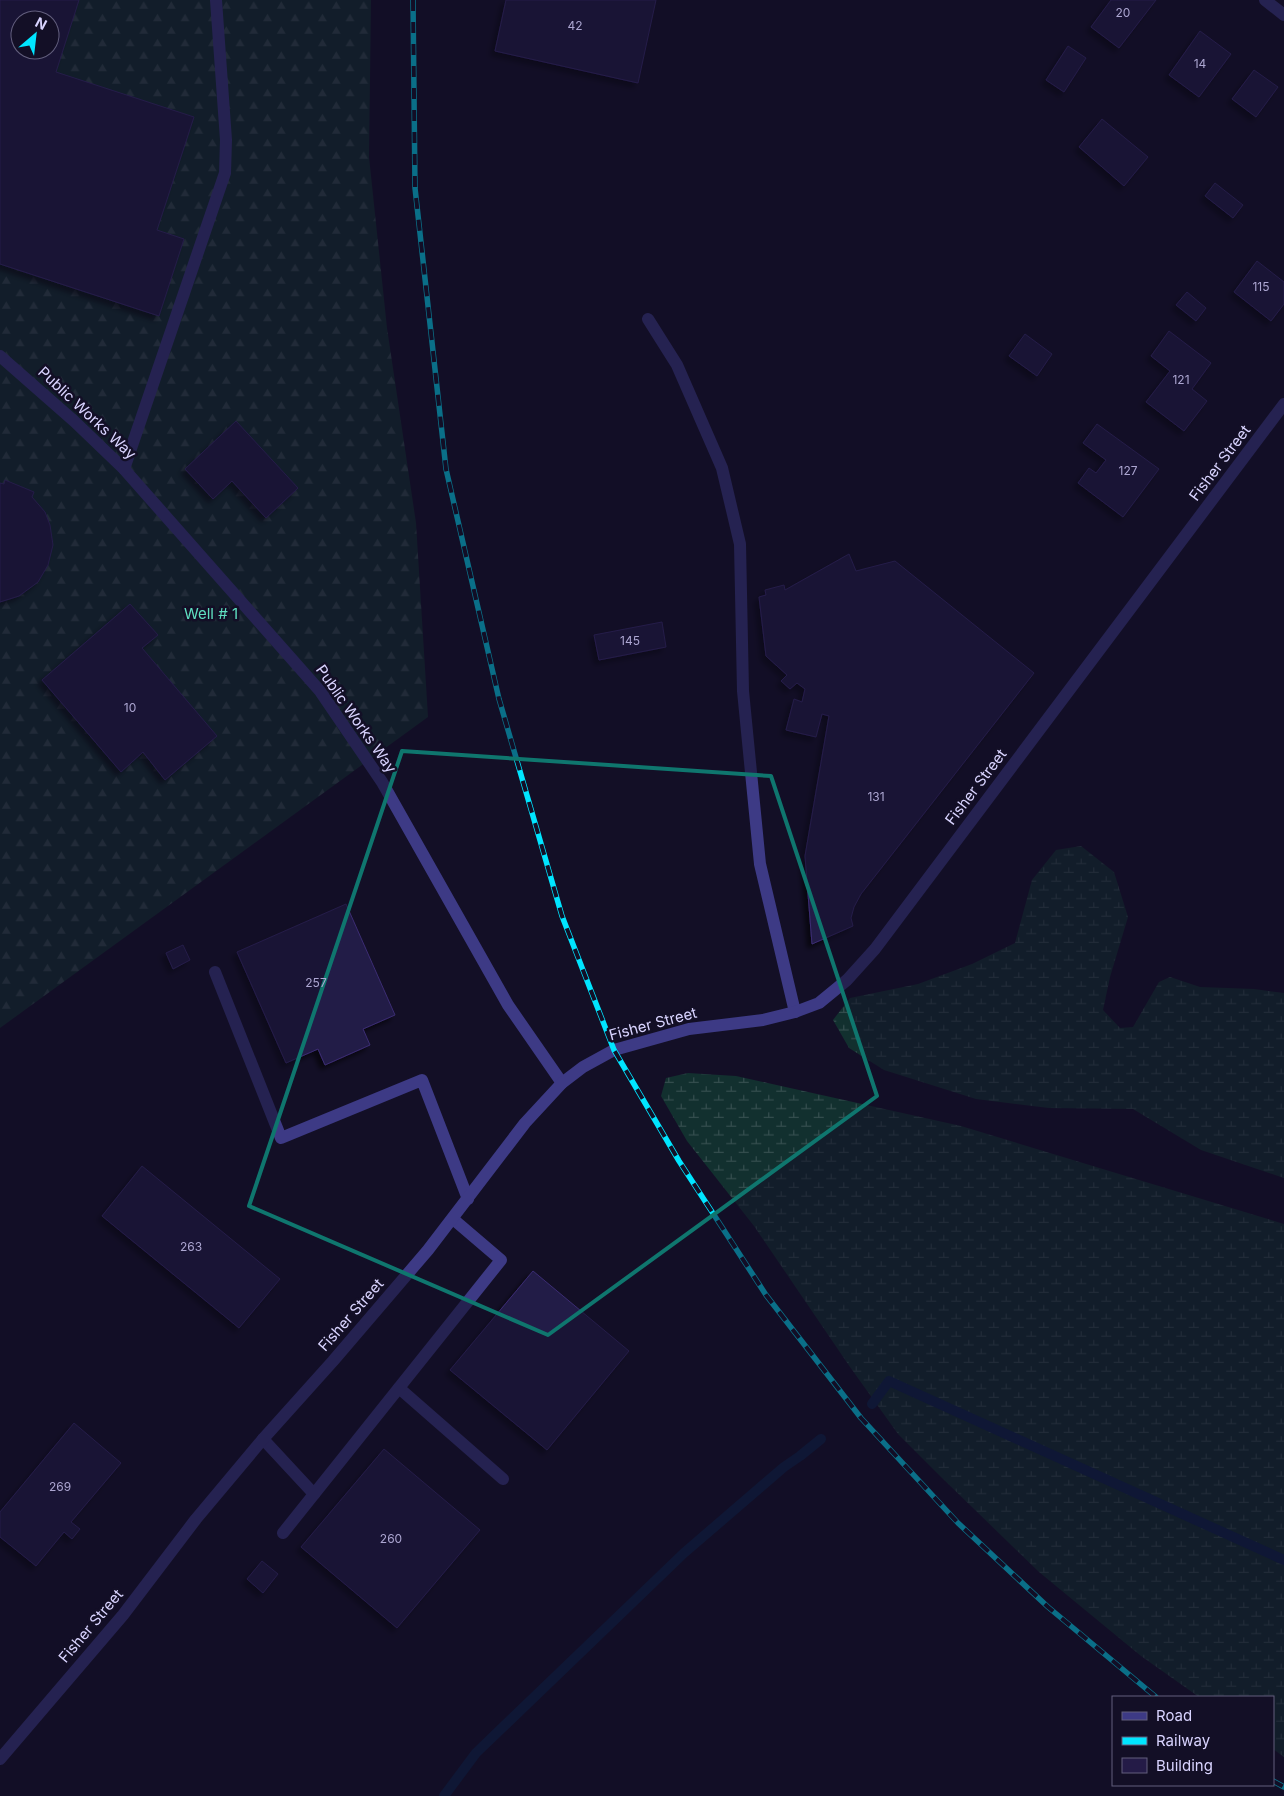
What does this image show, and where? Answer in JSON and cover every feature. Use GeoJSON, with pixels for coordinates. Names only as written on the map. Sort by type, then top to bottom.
{"type":"FeatureCollection","features":[{"type":"Feature","properties":{"kind":"street"},"geometry":{"type":"LineString","coordinates":[[124,468],[225,173],[226,140],[216,0]]}},
{"type":"Feature","properties":{"kind":"street"},"geometry":{"type":"LineString","coordinates":[[1265,0],[1284,15]]}},
{"type":"Feature","properties":{"kind":"street"},"geometry":{"type":"LineString","coordinates":[[648,319],[677,365],[722,468],[740,544],[743,691],[760,864],[795,1012]]}},
{"type":"Feature","properties":{"kind":"street","name":"Public Works Way"},"geometry":{"type":"LineString","coordinates":[[0,356],[124,468],[320,691],[382,782],[508,1005],[562,1084]]}},
{"type":"Feature","properties":{"kind":"street","name":"Fisher Street"},"geometry":{"type":"LineString","coordinates":[[0,1759],[123,1615],[196,1519],[263,1439],[428,1250],[525,1123],[562,1084],[583,1067],[614,1050],[689,1029],[763,1020],[795,1012],[819,1003],[847,980],[875,949],[1284,404]]}},
{"type":"Feature","properties":{"kind":"street"},"geometry":{"type":"LineString","coordinates":[[215,972],[281,1138],[422,1080],[468,1199]]}},
{"type":"Feature","properties":{"kind":"street"},"geometry":{"type":"LineString","coordinates":[[283,1533],[502,1260],[452,1219]]}},
{"type":"Feature","properties":{"kind":"street"},"geometry":{"type":"LineString","coordinates":[[399,1388],[503,1480]]}},
{"type":"Feature","properties":{"kind":"street"},"geometry":{"type":"LineString","coordinates":[[263,1439],[314,1494]]}},
{"type":"Feature","properties":{"kind":"highlighted area"},"geometry":{"type":"Polygon","coordinates":[[[402,751],[771,776],[877,1096],[548,1335],[249,1206],[402,751]]]}},
{"type":"Feature","properties":{"kind":"green space","name":"Well # 1"},"geometry":{"type":"Polygon","coordinates":[[[0,0],[371,0],[369,157],[387,328],[416,523],[428,717],[0,1028],[0,0]]]}},
{"type":"Feature","properties":{"kind":"green space"},"geometry":{"type":"Polygon","coordinates":[[[1081,846],[1114,872],[1128,917],[1110,977],[1103,1010],[1120,1028],[1133,1027],[1159,982],[1170,977],[1200,987],[1254,989],[1284,993],[1284,1178],[1201,1150],[1133,1109],[1049,1108],[976,1099],[884,1070],[849,1048],[833,1020],[850,998],[918,984],[972,964],[1015,943],[1032,880],[1056,850],[1081,846]]]}},
{"type":"Feature","properties":{"kind":"green space"},"geometry":{"type":"Polygon","coordinates":[[[688,1073],[736,1076],[961,1126],[1284,1224],[1284,1757],[1274,1750],[1274,1696],[1198,1696],[1141,1656],[1039,1572],[898,1434],[754,1226],[687,1141],[661,1096],[666,1078],[688,1073]]]}},
{"type":"Feature","properties":{"kind":"building"},"geometry":{"type":"Polygon","coordinates":[[[0,0],[79,0],[60,59],[60,10],[10,10],[10,60],[60,60],[56,72],[194,117],[157,230],[184,239],[159,316],[0,264],[0,0]]]}},
{"type":"Feature","properties":{"kind":"building"},"geometry":{"type":"Polygon","coordinates":[[[506,0],[656,0],[638,83],[495,51],[506,0]]]}},
{"type":"Feature","properties":{"kind":"building"},"geometry":{"type":"Polygon","coordinates":[[[1111,0],[1156,0],[1119,48],[1091,27],[1111,0]]]}},
{"type":"Feature","properties":{"kind":"building"},"geometry":{"type":"Polygon","coordinates":[[[1200,31],[1231,54],[1199,97],[1169,75],[1200,31]]]}},
{"type":"Feature","properties":{"kind":"building"},"geometry":{"type":"Polygon","coordinates":[[[1068,46],[1086,58],[1064,92],[1046,80],[1068,46]]]}},
{"type":"Feature","properties":{"kind":"building"},"geometry":{"type":"Polygon","coordinates":[[[1254,70],[1278,87],[1256,117],[1232,99],[1254,70]]]}},
{"type":"Feature","properties":{"kind":"building"},"geometry":{"type":"Polygon","coordinates":[[[1102,119],[1148,157],[1124,186],[1079,147],[1102,119]]]}},
{"type":"Feature","properties":{"kind":"building"},"geometry":{"type":"Polygon","coordinates":[[[1215,183],[1243,205],[1233,218],[1205,196],[1215,183]]]}},
{"type":"Feature","properties":{"kind":"building"},"geometry":{"type":"Polygon","coordinates":[[[1257,261],[1284,282],[1284,304],[1271,321],[1234,292],[1257,261]]]}},
{"type":"Feature","properties":{"kind":"building"},"geometry":{"type":"Polygon","coordinates":[[[1187,292],[1206,308],[1196,321],[1176,305],[1187,292]]]}},
{"type":"Feature","properties":{"kind":"building"},"geometry":{"type":"Polygon","coordinates":[[[1169,331],[1211,363],[1192,389],[1207,401],[1184,431],[1146,402],[1170,371],[1151,356],[1169,331]]]}},
{"type":"Feature","properties":{"kind":"building"},"geometry":{"type":"Polygon","coordinates":[[[1025,334],[1052,354],[1037,376],[1009,356],[1025,334]]]}},
{"type":"Feature","properties":{"kind":"building"},"geometry":{"type":"Polygon","coordinates":[[[236,421],[298,488],[266,518],[232,481],[213,499],[185,469],[236,421]]]}},
{"type":"Feature","properties":{"kind":"building"},"geometry":{"type":"Polygon","coordinates":[[[1097,424],[1159,469],[1123,517],[1078,483],[1089,468],[1096,473],[1106,460],[1083,443],[1097,424]]]}},
{"type":"Feature","properties":{"kind":"building"},"geometry":{"type":"Polygon","coordinates":[[[5,480],[34,492],[32,497],[45,512],[50,525],[53,545],[48,565],[38,582],[19,596],[0,602],[0,483],[4,484],[5,480]]]}},
{"type":"Feature","properties":{"kind":"building"},"geometry":{"type":"Polygon","coordinates":[[[849,554],[856,571],[895,561],[1034,673],[861,894],[851,918],[853,926],[812,944],[805,856],[829,716],[822,714],[816,737],[786,730],[794,699],[802,702],[805,689],[797,683],[790,689],[781,681],[787,675],[766,656],[759,597],[766,595],[765,590],[784,585],[785,590],[849,554]]]}},
{"type":"Feature","properties":{"kind":"building"},"geometry":{"type":"Polygon","coordinates":[[[130,604],[158,635],[142,648],[217,736],[165,780],[143,752],[121,772],[42,680],[130,604]]]}},
{"type":"Feature","properties":{"kind":"building"},"geometry":{"type":"Polygon","coordinates":[[[662,622],[666,647],[599,660],[594,635],[662,622]]]}},
{"type":"Feature","properties":{"kind":"building"},"geometry":{"type":"Polygon","coordinates":[[[346,904],[395,1015],[363,1029],[370,1045],[325,1065],[318,1049],[286,1063],[237,952],[346,904]]]}},
{"type":"Feature","properties":{"kind":"building"},"geometry":{"type":"Polygon","coordinates":[[[183,945],[190,960],[173,969],[166,953],[183,945]]]}},
{"type":"Feature","properties":{"kind":"building"},"geometry":{"type":"Polygon","coordinates":[[[142,1166],[280,1279],[239,1328],[102,1216],[142,1166]]]}},
{"type":"Feature","properties":{"kind":"building"},"geometry":{"type":"Polygon","coordinates":[[[533,1271],[629,1351],[547,1450],[450,1370],[533,1271]]]}},
{"type":"Feature","properties":{"kind":"building"},"geometry":{"type":"Polygon","coordinates":[[[74,1423],[121,1463],[71,1522],[80,1529],[72,1539],[64,1532],[36,1566],[0,1537],[0,1512],[74,1423]]]}},
{"type":"Feature","properties":{"kind":"building"},"geometry":{"type":"Polygon","coordinates":[[[384,1449],[480,1530],[397,1628],[301,1547],[384,1449]]]}},
{"type":"Feature","properties":{"kind":"building"},"geometry":{"type":"Polygon","coordinates":[[[262,1561],[278,1574],[263,1593],[247,1579],[262,1561]]]}},
{"type":"Feature","properties":{"kind":"waterway"},"geometry":{"type":"LineString","coordinates":[[872,1404],[889,1381],[1284,1560]]}},
{"type":"Feature","properties":{"kind":"waterway"},"geometry":{"type":"LineString","coordinates":[[444,1796],[476,1753],[684,1553],[784,1467],[821,1439]]}},
{"type":"Feature","properties":{"kind":"railway"},"geometry":{"type":"LineString","coordinates":[[413,0],[415,188],[446,469],[499,699],[562,916],[614,1050],[679,1161],[766,1295],[861,1418],[958,1523],[1048,1607],[1155,1696]]}},
{"type":"Feature","properties":{"kind":"railway"},"geometry":{"type":"LineString","coordinates":[[1274,1782],[1284,1787]]}}]}
